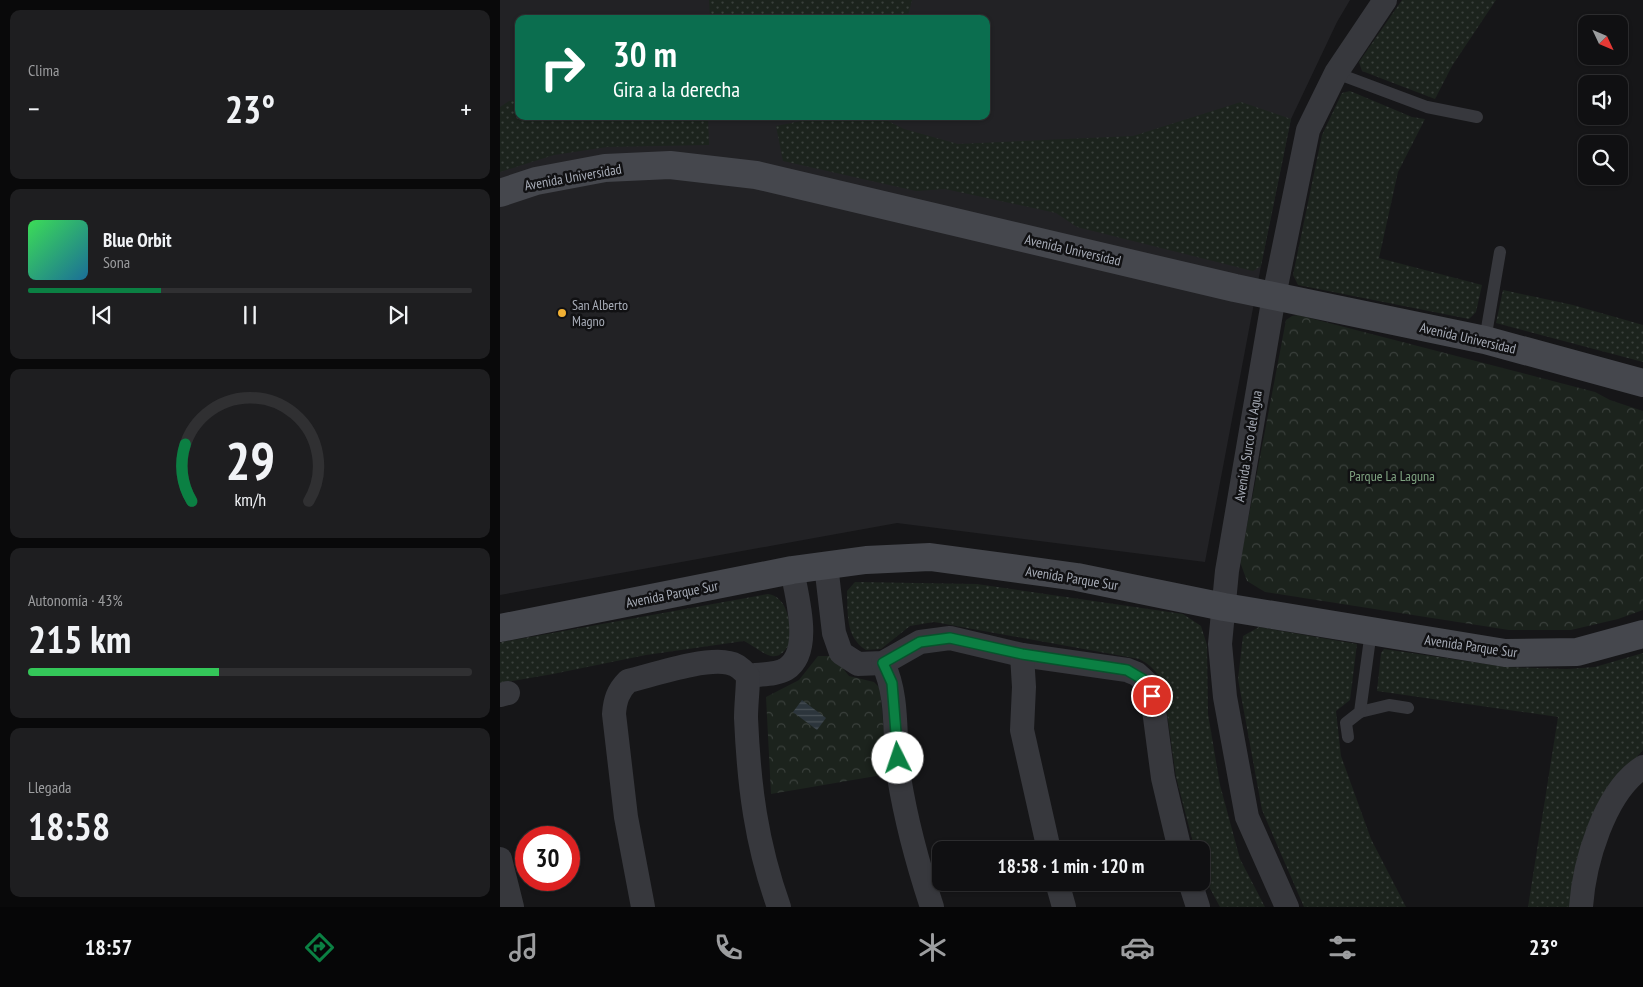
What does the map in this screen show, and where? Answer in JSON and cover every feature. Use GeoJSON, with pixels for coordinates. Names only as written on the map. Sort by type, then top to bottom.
{"type":"FeatureCollection","features":[{"type":"Feature","properties":{"kind":"street","name":"Avenida Surco del Agua"},"geometry":{"type":"LineString","coordinates":[[1287,907],[1247,817],[1225,697],[1220,644],[1227,571],[1274,296],[1308,130],[1336,73],[1385,0]]}},
{"type":"Feature","properties":{"kind":"street","name":"Avenida Universidad"},"geometry":{"type":"LineString","coordinates":[[500,193],[536,180],[605,168],[670,166],[756,175],[1274,296],[1485,340],[1643,383]]}},
{"type":"Feature","properties":{"kind":"street","name":"Avenida Parque Sur"},"geometry":{"type":"LineString","coordinates":[[500,628],[792,570],[866,560],[930,558],[1077,577],[1224,607],[1504,653],[1576,652],[1643,634]]}},
{"type":"Feature","properties":{"kind":"street"},"geometry":{"type":"LineString","coordinates":[[826,565],[834,633],[841,653],[858,664],[883,663],[920,642],[950,638],[1022,654],[1127,670],[1137,674],[1151,687],[1162,778],[1178,841]]}},
{"type":"Feature","properties":{"kind":"street"},"geometry":{"type":"LineString","coordinates":[[748,676],[780,672],[787,668],[798,656],[802,637],[792,570]]}},
{"type":"Feature","properties":{"kind":"street"},"geometry":{"type":"LineString","coordinates":[[1022,654],[1024,687],[1022,730],[1047,841]]}},
{"type":"Feature","properties":{"kind":"street"},"geometry":{"type":"LineString","coordinates":[[642,907],[626,817],[614,714],[615,701],[620,689],[628,681],[713,661],[730,663],[741,668],[748,676],[746,715],[750,796],[767,874],[780,907]]}},
{"type":"Feature","properties":{"kind":"street"},"geometry":{"type":"LineString","coordinates":[[883,663],[892,683],[899,776],[922,878],[932,907]]}},
{"type":"Feature","properties":{"kind":"street"},"geometry":{"type":"LineString","coordinates":[[1581,907],[1583,884],[1590,851],[1601,822],[1617,794],[1643,767]]}},
{"type":"Feature","properties":{"kind":"street"},"geometry":{"type":"LineString","coordinates":[[500,859],[512,907]]}},
{"type":"Feature","properties":{"kind":"street"},"geometry":{"type":"LineString","coordinates":[[1060,891],[1064,907]]}},
{"type":"Feature","properties":{"kind":"street"},"geometry":{"type":"LineString","coordinates":[[1193,891],[1198,907]]}},
{"type":"Feature","properties":{"kind":"lane"},"geometry":{"type":"LineString","coordinates":[[1336,73],[1426,107],[1477,117]]}},
{"type":"Feature","properties":{"kind":"lane"},"geometry":{"type":"LineString","coordinates":[[1485,340],[1500,252]]}},
{"type":"Feature","properties":{"kind":"lane"},"geometry":{"type":"LineString","coordinates":[[1360,712],[1371,631]]}},
{"type":"Feature","properties":{"kind":"lane"},"geometry":{"type":"LineString","coordinates":[[1348,737],[1346,724],[1360,712],[1388,705],[1408,708]]}},
{"type":"Feature","properties":{"kind":"shaded area"},"geometry":{"type":"Polygon","coordinates":[[[500,0],[1350,0],[1337,22],[1291,119],[1205,562],[897,523],[500,595],[500,0]]]}},
{"type":"Feature","properties":{"kind":"shaded area"},"geometry":{"type":"Polygon","coordinates":[[[802,700],[826,718],[817,730],[793,712],[802,700]]]}},
{"type":"Feature","properties":{"kind":"green space"},"geometry":{"type":"Polygon","coordinates":[[[709,0],[912,0],[908,15],[710,15],[709,0]]]}},
{"type":"Feature","properties":{"kind":"green space"},"geometry":{"type":"Polygon","coordinates":[[[1402,0],[1496,0],[1452,66],[1435,99],[1362,71],[1359,62],[1402,0]]]}},
{"type":"Feature","properties":{"kind":"green space"},"geometry":{"type":"Polygon","coordinates":[[[1350,91],[1412,117],[1425,119],[1398,172],[1379,258],[1482,285],[1476,312],[1469,319],[1298,285],[1293,275],[1322,135],[1342,93],[1350,91]]]}},
{"type":"Feature","properties":{"kind":"green space"},"geometry":{"type":"Polygon","coordinates":[[[515,100],[515,120],[708,120],[709,145],[607,147],[554,155],[500,172],[500,107],[509,101],[515,100]]]}},
{"type":"Feature","properties":{"kind":"green space"},"geometry":{"type":"Polygon","coordinates":[[[1241,102],[1291,119],[1261,266],[1253,271],[1077,227],[1056,213],[945,189],[916,191],[783,161],[776,126],[806,120],[886,120],[904,129],[958,144],[1133,136],[1241,102]]]}},
{"type":"Feature","properties":{"kind":"green space"},"geometry":{"type":"Polygon","coordinates":[[[1503,290],[1573,305],[1643,325],[1643,362],[1496,323],[1503,290]]]}},
{"type":"Feature","properties":{"kind":"green space","name":"Parque La Laguna"},"geometry":{"type":"Polygon","coordinates":[[[1298,315],[1595,392],[1610,400],[1643,411],[1643,610],[1618,619],[1571,630],[1509,630],[1265,592],[1247,581],[1240,562],[1286,320],[1298,315]]]}},
{"type":"Feature","properties":{"kind":"green space"},"geometry":{"type":"Polygon","coordinates":[[[855,582],[977,584],[1183,614],[1201,626],[1207,645],[1208,714],[1220,785],[1240,859],[1265,907],[1220,907],[1210,889],[1210,841],[1193,841],[1176,777],[1163,685],[1151,666],[1139,659],[934,622],[910,626],[881,649],[866,650],[859,645],[851,631],[847,591],[855,582]]]}},
{"type":"Feature","properties":{"kind":"green space"},"geometry":{"type":"Polygon","coordinates":[[[768,594],[775,596],[784,605],[789,618],[793,639],[781,654],[775,656],[770,656],[744,641],[646,655],[500,683],[500,643],[502,642],[768,594]]]}},
{"type":"Feature","properties":{"kind":"green space"},"geometry":{"type":"Polygon","coordinates":[[[1259,627],[1357,644],[1350,700],[1336,711],[1341,756],[1371,839],[1406,907],[1304,907],[1262,810],[1238,679],[1243,636],[1259,627]]]}},
{"type":"Feature","properties":{"kind":"green space"},"geometry":{"type":"Polygon","coordinates":[[[1384,649],[1506,667],[1567,669],[1595,667],[1643,653],[1643,750],[1616,780],[1574,907],[1528,907],[1558,717],[1377,691],[1381,653],[1384,649]]]}},
{"type":"Feature","properties":{"kind":"green space"},"geometry":{"type":"Polygon","coordinates":[[[818,656],[833,656],[849,676],[874,682],[880,688],[888,774],[771,794],[766,697],[799,680],[818,656]]]}},
{"type":"Feature","properties":{"kind":"place","name":"San Alberto Magno"},"geometry":{"type":"Point","coordinates":[562,313]}},
{"type":"Feature","properties":{"kind":"route"},"geometry":{"type":"LineString","coordinates":[[898,758],[892,683],[883,663],[920,642],[950,638],[1022,654],[1127,670],[1137,674],[1151,687],[1152,696]]}}]}
